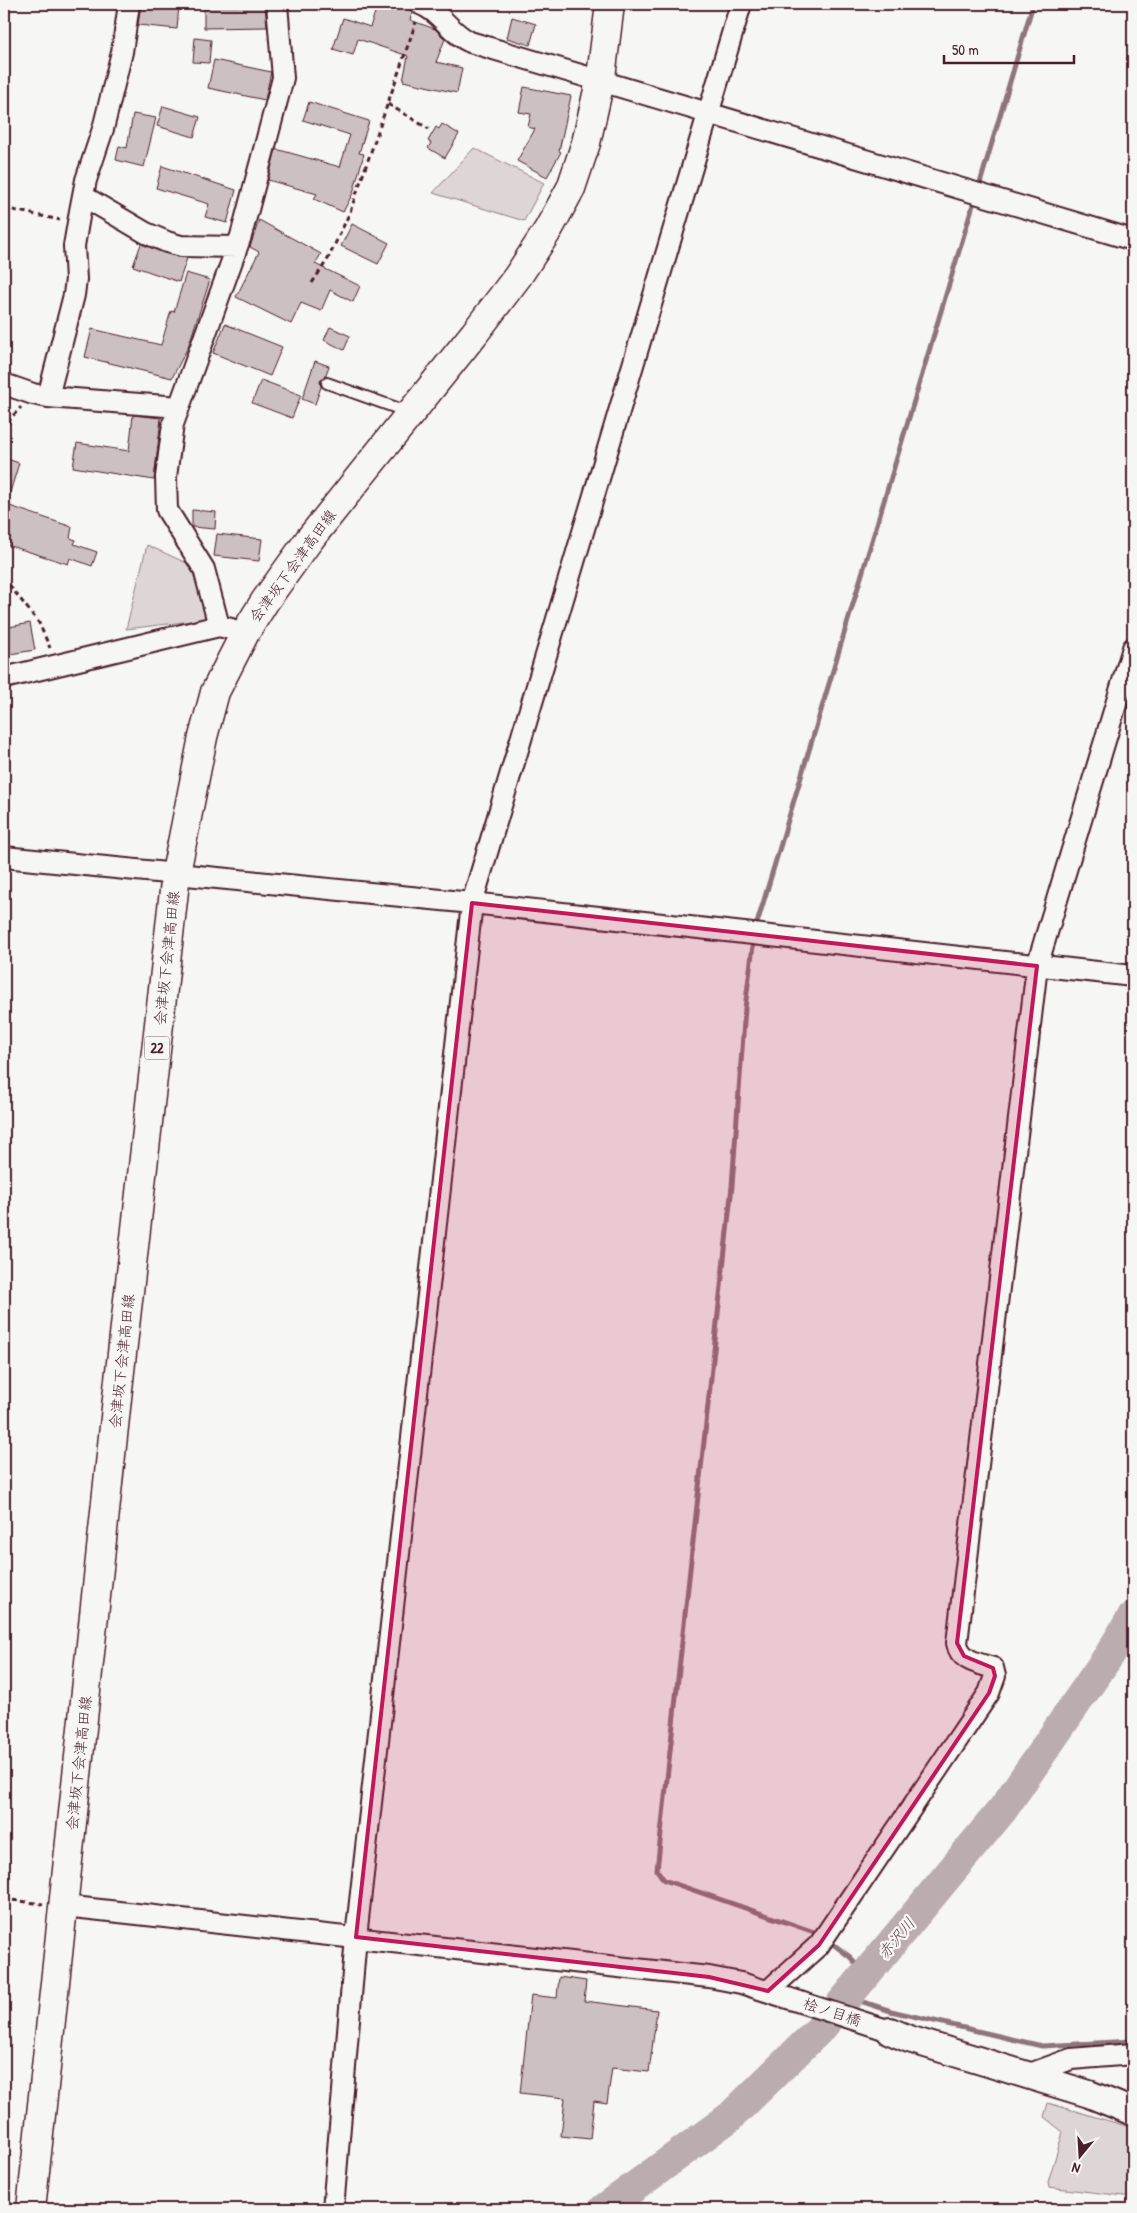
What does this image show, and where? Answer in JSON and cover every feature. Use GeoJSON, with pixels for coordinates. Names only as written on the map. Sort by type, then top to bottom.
{"type":"FeatureCollection","features":[{"type":"Feature","properties":{"kind":"main road","name":"会津坂下会津高田線"},"geometry":{"type":"LineString","coordinates":[[31,2209],[118,1389],[176,873],[203,737],[232,630],[265,601],[309,540],[412,413],[518,276],[548,230],[571,188],[586,143],[600,81],[610,4]]}},
{"type":"Feature","properties":{"kind":"street"},"geometry":{"type":"LineString","coordinates":[[40,396],[74,295],[76,279],[74,246],[77,226],[83,196],[122,52],[129,4]]}},
{"type":"Feature","properties":{"kind":"street"},"geometry":{"type":"LineString","coordinates":[[4,678],[232,630],[204,569],[167,510],[166,477],[173,424],[237,247],[283,78],[277,4]]}},
{"type":"Feature","properties":{"kind":"street"},"geometry":{"type":"LineString","coordinates":[[421,4],[430,8],[453,31],[470,42],[1133,240]]}},
{"type":"Feature","properties":{"kind":"street"},"geometry":{"type":"LineString","coordinates":[[333,2209],[356,1937],[472,903],[741,4]]}},
{"type":"Feature","properties":{"kind":"street"},"geometry":{"type":"LineString","coordinates":[[83,196],[167,242],[181,246],[237,247]]}},
{"type":"Feature","properties":{"kind":"street"},"geometry":{"type":"LineString","coordinates":[[4,384],[40,396],[179,406]]}},
{"type":"Feature","properties":{"kind":"street"},"geometry":{"type":"LineString","coordinates":[[770,1992],[819,1945],[989,1693],[996,1676],[993,1668],[974,1663],[964,1656],[958,1649],[957,1643],[1037,966],[1133,648]]}},
{"type":"Feature","properties":{"kind":"street"},"geometry":{"type":"LineString","coordinates":[[4,857],[472,903],[1133,976]]}},
{"type":"Feature","properties":{"kind":"street","name":"桧ノ目橋"},"geometry":{"type":"LineString","coordinates":[[64,1906],[356,1937],[689,1977],[709,1977],[740,1983],[890,2031]]}},
{"type":"Feature","properties":{"kind":"street"},"geometry":{"type":"LineString","coordinates":[[890,2031],[1089,2094],[1133,2112]]}},
{"type":"Feature","properties":{"kind":"street"},"geometry":{"type":"LineString","coordinates":[[1027,2075],[1071,2059],[1133,2054]]}},
{"type":"Feature","properties":{"kind":"lane"},"geometry":{"type":"LineString","coordinates":[[327,383],[412,413]]}},
{"type":"Feature","properties":{"kind":"path"},"geometry":{"type":"LineString","coordinates":[[312,283],[328,259],[350,212],[421,4]]}},
{"type":"Feature","properties":{"kind":"path"},"geometry":{"type":"LineString","coordinates":[[388,104],[429,129]]}},
{"type":"Feature","properties":{"kind":"path"},"geometry":{"type":"LineString","coordinates":[[4,208],[52,217],[77,226]]}},
{"type":"Feature","properties":{"kind":"path"},"geometry":{"type":"LineString","coordinates":[[4,431],[11,418],[40,396]]}},
{"type":"Feature","properties":{"kind":"path"},"geometry":{"type":"LineString","coordinates":[[4,578],[39,623],[56,666]]}},
{"type":"Feature","properties":{"kind":"path"},"geometry":{"type":"LineString","coordinates":[[4,1899],[64,1906]]}},
{"type":"Feature","properties":{"kind":"highlighted area"},"geometry":{"type":"Polygon","coordinates":[[[472,903],[1037,966],[957,1643],[964,1656],[993,1668],[995,1676],[989,1693],[819,1945],[768,1991],[709,1977],[356,1937],[472,903]]]}},
{"type":"Feature","properties":{"kind":"shaded area"},"geometry":{"type":"Polygon","coordinates":[[[474,148],[544,183],[524,221],[433,193],[474,148]]]}},
{"type":"Feature","properties":{"kind":"shaded area"},"geometry":{"type":"Polygon","coordinates":[[[147,545],[191,565],[201,583],[209,619],[126,629],[147,545]]]}},
{"type":"Feature","properties":{"kind":"shaded area"},"geometry":{"type":"Polygon","coordinates":[[[1048,2103],[1133,2128],[1133,2197],[1049,2187],[1048,2182],[1063,2132],[1044,2117],[1048,2103]]]}},
{"type":"Feature","properties":{"kind":"building"},"geometry":{"type":"Polygon","coordinates":[[[141,4],[179,4],[177,29],[138,25],[141,4]]]}},
{"type":"Feature","properties":{"kind":"building"},"geometry":{"type":"Polygon","coordinates":[[[378,4],[403,4],[408,6],[412,13],[410,20],[435,29],[445,39],[436,62],[462,68],[457,93],[403,81],[408,56],[358,39],[353,55],[333,49],[343,18],[370,27],[378,4]]]}},
{"type":"Feature","properties":{"kind":"building"},"geometry":{"type":"Polygon","coordinates":[[[204,6],[265,6],[267,27],[204,28],[204,6]]]}},
{"type":"Feature","properties":{"kind":"building"},"geometry":{"type":"Polygon","coordinates":[[[512,17],[536,24],[530,45],[507,38],[512,17]]]}},
{"type":"Feature","properties":{"kind":"building"},"geometry":{"type":"Polygon","coordinates":[[[195,38],[211,40],[209,63],[193,62],[195,38]]]}},
{"type":"Feature","properties":{"kind":"building"},"geometry":{"type":"Polygon","coordinates":[[[214,60],[271,72],[265,100],[208,88],[214,60]]]}},
{"type":"Feature","properties":{"kind":"building"},"geometry":{"type":"Polygon","coordinates":[[[524,87],[571,96],[559,151],[561,152],[547,177],[517,161],[535,129],[528,127],[531,114],[519,112],[524,87]]]}},
{"type":"Feature","properties":{"kind":"building"},"geometry":{"type":"Polygon","coordinates":[[[309,102],[369,121],[359,153],[364,154],[353,193],[343,212],[314,199],[317,194],[268,180],[276,149],[340,167],[350,135],[303,120],[309,102]]]}},
{"type":"Feature","properties":{"kind":"building"},"geometry":{"type":"Polygon","coordinates":[[[163,106],[200,117],[194,137],[157,126],[163,106]]]}},
{"type":"Feature","properties":{"kind":"building"},"geometry":{"type":"Polygon","coordinates":[[[133,114],[156,118],[144,167],[116,160],[119,146],[127,148],[133,114]]]}},
{"type":"Feature","properties":{"kind":"building"},"geometry":{"type":"Polygon","coordinates":[[[442,124],[459,134],[445,158],[428,148],[431,143],[428,141],[436,127],[439,129],[442,124]]]}},
{"type":"Feature","properties":{"kind":"building"},"geometry":{"type":"Polygon","coordinates":[[[162,166],[236,190],[227,223],[205,217],[209,204],[156,188],[162,166]]]}},
{"type":"Feature","properties":{"kind":"building"},"geometry":{"type":"Polygon","coordinates":[[[259,220],[321,254],[315,264],[360,286],[353,302],[330,290],[321,311],[301,303],[291,324],[236,297],[259,252],[250,247],[259,220]]]}},
{"type":"Feature","properties":{"kind":"building"},"geometry":{"type":"Polygon","coordinates":[[[352,224],[389,243],[378,264],[341,246],[352,224]]]}},
{"type":"Feature","properties":{"kind":"building"},"geometry":{"type":"Polygon","coordinates":[[[141,244],[164,253],[187,258],[179,282],[133,266],[141,244]]]}},
{"type":"Feature","properties":{"kind":"building"},"geometry":{"type":"Polygon","coordinates":[[[186,273],[210,280],[188,347],[172,378],[85,357],[92,329],[161,345],[171,311],[174,312],[186,273]]]}},
{"type":"Feature","properties":{"kind":"building"},"geometry":{"type":"Polygon","coordinates":[[[225,324],[282,347],[270,376],[213,353],[225,324]]]}},
{"type":"Feature","properties":{"kind":"building"},"geometry":{"type":"Polygon","coordinates":[[[330,327],[350,336],[344,350],[324,340],[330,327]]]}},
{"type":"Feature","properties":{"kind":"building"},"geometry":{"type":"Polygon","coordinates":[[[315,361],[329,366],[325,377],[320,381],[321,387],[315,404],[302,399],[315,361]]]}},
{"type":"Feature","properties":{"kind":"building"},"geometry":{"type":"Polygon","coordinates":[[[261,380],[301,395],[292,418],[252,403],[261,380]]]}},
{"type":"Feature","properties":{"kind":"building"},"geometry":{"type":"Polygon","coordinates":[[[133,415],[161,418],[154,480],[73,467],[77,443],[129,451],[133,415]]]}},
{"type":"Feature","properties":{"kind":"building"},"geometry":{"type":"Polygon","coordinates":[[[4,458],[19,463],[7,502],[4,502],[4,458]]]}},
{"type":"Feature","properties":{"kind":"building"},"geometry":{"type":"Polygon","coordinates":[[[4,504],[72,527],[70,538],[76,540],[74,544],[97,552],[92,566],[70,558],[68,564],[4,544],[4,504]]]}},
{"type":"Feature","properties":{"kind":"building"},"geometry":{"type":"Polygon","coordinates":[[[192,510],[216,512],[215,529],[192,527],[192,510]]]}},
{"type":"Feature","properties":{"kind":"building"},"geometry":{"type":"Polygon","coordinates":[[[217,534],[262,539],[259,561],[214,556],[217,534]]]}},
{"type":"Feature","properties":{"kind":"building"},"geometry":{"type":"Polygon","coordinates":[[[30,623],[35,650],[4,655],[4,628],[30,623]]]}},
{"type":"Feature","properties":{"kind":"building"},"geometry":{"type":"Polygon","coordinates":[[[559,1977],[586,1981],[584,2001],[657,2010],[649,2072],[612,2068],[607,2103],[594,2101],[590,2139],[561,2136],[565,2098],[520,2093],[531,1995],[557,1998],[559,1977]]]}},
{"type":"Feature","properties":{"kind":"waterway"},"geometry":{"type":"LineString","coordinates":[[978,190],[1033,4]]}},
{"type":"Feature","properties":{"kind":"waterway"},"geometry":{"type":"LineString","coordinates":[[755,930],[975,198]]}},
{"type":"Feature","properties":{"kind":"waterway"},"geometry":{"type":"LineString","coordinates":[[754,938],[745,1008],[732,1186],[657,1870],[664,1880],[820,1934]]}},
{"type":"Feature","properties":{"kind":"waterway","name":"赤沢川"},"geometry":{"type":"LineString","coordinates":[[604,2209],[730,2117],[822,2027],[1003,1809],[1110,1654],[1133,1616]]}},
{"type":"Feature","properties":{"kind":"waterway"},"geometry":{"type":"LineString","coordinates":[[829,1941],[850,1957],[866,1974]]}},
{"type":"Feature","properties":{"kind":"waterway"},"geometry":{"type":"LineString","coordinates":[[848,1997],[891,2011],[1042,2046],[1133,2041]]}}]}
